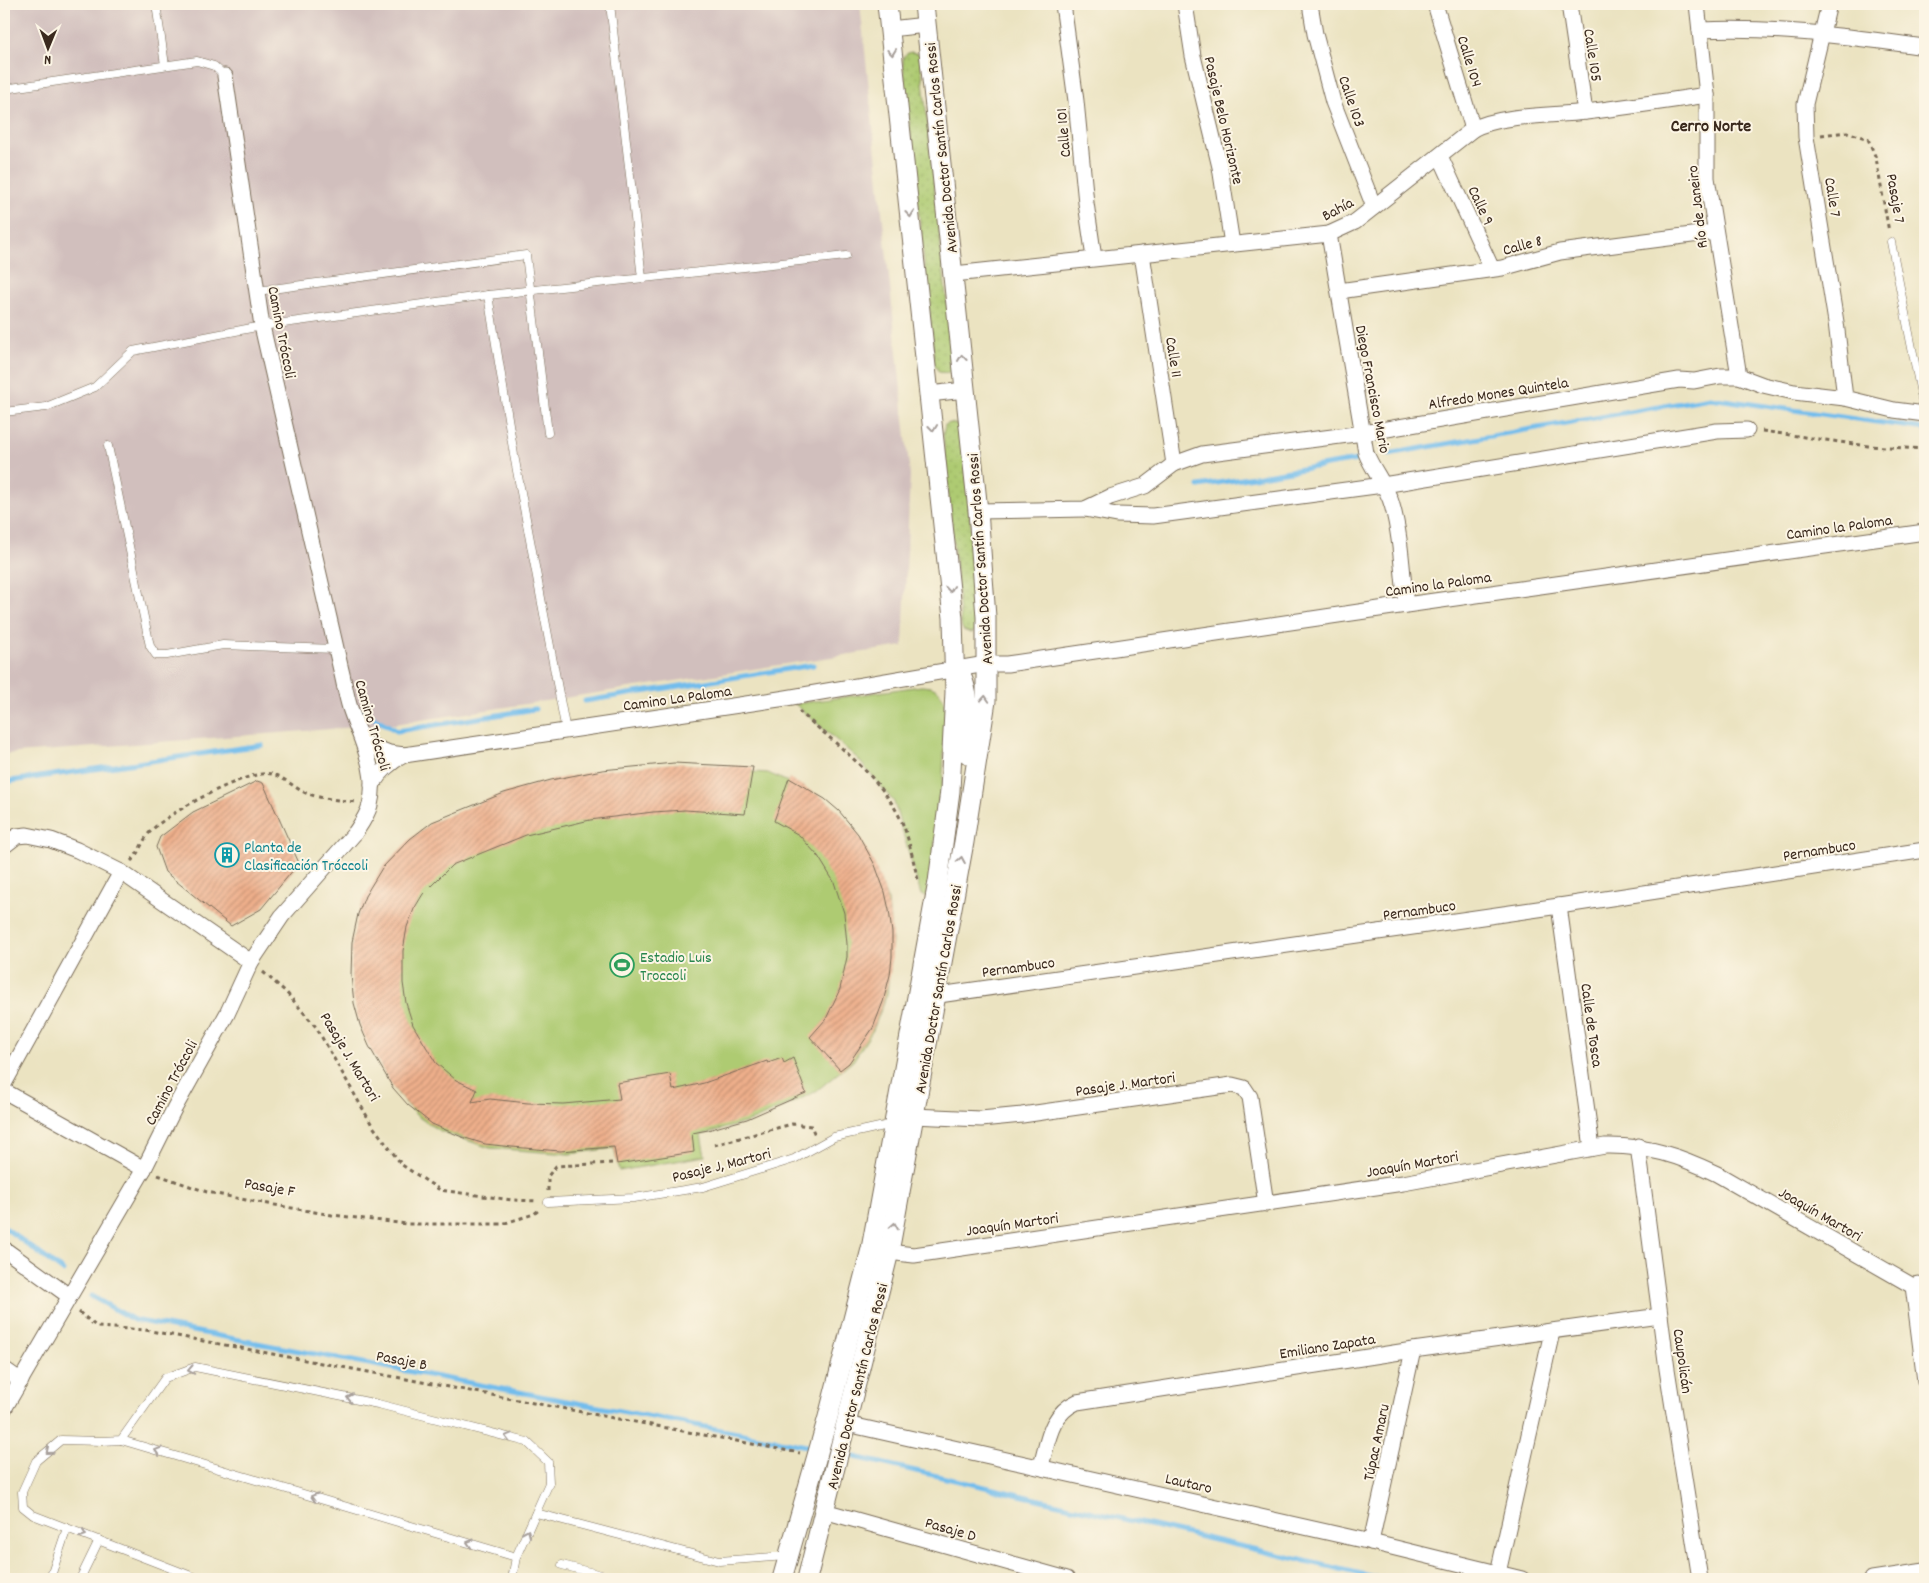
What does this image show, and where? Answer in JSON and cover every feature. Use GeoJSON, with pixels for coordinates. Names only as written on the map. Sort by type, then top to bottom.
{"type":"FeatureCollection","features":[{"type":"Feature","properties":{"kind":"street","name":"Avenida Doctor Santín Carlos Rossi"},"geometry":{"type":"LineString","coordinates":[[782,1579],[871,1249],[934,906],[950,791],[955,670],[953,618],[887,4]]}},
{"type":"Feature","properties":{"kind":"street","name":"Avenida Doctor Santín Carlos Rossi"},"geometry":{"type":"LineString","coordinates":[[807,1579],[889,1252],[975,779],[986,701],[986,617],[978,511],[924,4]]}},
{"type":"Feature","properties":{"kind":"street","name":"Calle 101"},"geometry":{"type":"LineString","coordinates":[[1063,4],[1094,258]]}},
{"type":"Feature","properties":{"kind":"street","name":"Pasaje Belo Horizonte"},"geometry":{"type":"LineString","coordinates":[[1185,4],[1193,56],[1220,167],[1232,244]]}},
{"type":"Feature","properties":{"kind":"street","name":"Calle 103"},"geometry":{"type":"LineString","coordinates":[[1310,4],[1315,34],[1333,102],[1374,207]]}},
{"type":"Feature","properties":{"kind":"street","name":"Calle 104"},"geometry":{"type":"LineString","coordinates":[[1435,4],[1473,129]]}},
{"type":"Feature","properties":{"kind":"street","name":"Calle 105"},"geometry":{"type":"LineString","coordinates":[[1569,4],[1585,112]]}},
{"type":"Feature","properties":{"kind":"street","name":"Río de Janeiro"},"geometry":{"type":"LineString","coordinates":[[1697,4],[1707,95],[1707,178],[1739,376]]}},
{"type":"Feature","properties":{"kind":"street","name":"Calle 7"},"geometry":{"type":"LineString","coordinates":[[1829,4],[1805,104],[1806,137],[1836,322],[1844,398]]}},
{"type":"Feature","properties":{"kind":"street","name":"Avenida Doctor Santín Carlos Rossi"},"geometry":{"type":"LineString","coordinates":[[890,29],[926,25]]}},
{"type":"Feature","properties":{"kind":"street"},"geometry":{"type":"LineString","coordinates":[[1700,30],[1737,28],[1823,34],[1925,47]]}},
{"type":"Feature","properties":{"kind":"street","name":"Camino Tróccoli"},"geometry":{"type":"LineString","coordinates":[[4,1409],[144,1169],[174,1109],[227,1014],[251,962],[282,916],[355,833],[365,818],[370,805],[372,785],[364,743],[350,707],[262,326],[225,76]]}},
{"type":"Feature","properties":{"kind":"street","name":"Bahía"},"geometry":{"type":"LineString","coordinates":[[954,274],[1329,234],[1355,222],[1473,129],[1492,122],[1585,112],[1707,95]]}},
{"type":"Feature","properties":{"kind":"street","name":"Calle 9"},"geometry":{"type":"LineString","coordinates":[[1440,156],[1492,269]]}},
{"type":"Feature","properties":{"kind":"street","name":"Calle 8"},"geometry":{"type":"LineString","coordinates":[[1339,291],[1492,269],[1560,252],[1715,232]]}},
{"type":"Feature","properties":{"kind":"street","name":"Diego Francisco Mario"},"geometry":{"type":"LineString","coordinates":[[1329,234],[1366,453],[1392,504],[1397,527],[1406,605]]}},
{"type":"Feature","properties":{"kind":"street","name":"Calle 11"},"geometry":{"type":"LineString","coordinates":[[1142,254],[1174,464]]}},
{"type":"Feature","properties":{"kind":"street","name":"Alfredo Mones Quintela"},"geometry":{"type":"LineString","coordinates":[[1085,509],[1145,486],[1174,464],[1202,454],[1363,433],[1679,380],[1694,381],[1720,376],[1739,376],[1763,385],[1794,392],[1844,398],[1894,410],[1925,414]]}},
{"type":"Feature","properties":{"kind":"street"},"geometry":{"type":"LineString","coordinates":[[929,394],[965,390]]}},
{"type":"Feature","properties":{"kind":"street","name":"Alfredo Mones Quintela"},"geometry":{"type":"LineString","coordinates":[[978,511],[1085,509],[1117,516],[1153,516],[1383,486],[1717,431],[1747,430]]}},
{"type":"Feature","properties":{"kind":"street","name":"Camino la Paloma"},"geometry":{"type":"LineString","coordinates":[[955,670],[986,664],[1007,664],[1406,605],[1925,532]]}},
{"type":"Feature","properties":{"kind":"street"},"geometry":{"type":"LineString","coordinates":[[955,670],[962,677],[966,689],[969,739],[968,760],[975,779]]}},
{"type":"Feature","properties":{"kind":"street","name":"Camino La Paloma"},"geometry":{"type":"LineString","coordinates":[[364,743],[389,753],[404,755],[786,698],[955,670]]}},
{"type":"Feature","properties":{"kind":"street","name":"Camino La Paloma"},"geometry":{"type":"LineString","coordinates":[[372,785],[386,767],[404,755]]}},
{"type":"Feature","properties":{"kind":"street"},"geometry":{"type":"LineString","coordinates":[[4,846],[17,836],[27,835],[51,840],[77,850],[121,872],[251,962]]}},
{"type":"Feature","properties":{"kind":"street","name":"Pernambuco"},"geometry":{"type":"LineString","coordinates":[[916,998],[1559,906],[1925,850]]}},
{"type":"Feature","properties":{"kind":"street"},"geometry":{"type":"LineString","coordinates":[[4,1084],[121,872]]}},
{"type":"Feature","properties":{"kind":"street","name":"Calle de Tosca"},"geometry":{"type":"LineString","coordinates":[[1559,906],[1592,1148]]}},
{"type":"Feature","properties":{"kind":"street","name":"Pasaje J. Martori"},"geometry":{"type":"LineString","coordinates":[[893,1124],[913,1116],[981,1119],[1022,1115],[1232,1085],[1244,1088],[1250,1097],[1266,1204]]}},
{"type":"Feature","properties":{"kind":"street"},"geometry":{"type":"LineString","coordinates":[[4,1091],[144,1169]]}},
{"type":"Feature","properties":{"kind":"street","name":"Joaquín Martori"},"geometry":{"type":"LineString","coordinates":[[871,1249],[914,1255],[1403,1183],[1605,1146],[1638,1146],[1680,1158],[1718,1174],[1921,1287]]}},
{"type":"Feature","properties":{"kind":"street","name":"Caupolicán"},"geometry":{"type":"LineString","coordinates":[[1638,1146],[1660,1316],[1700,1579]]}},
{"type":"Feature","properties":{"kind":"street"},"geometry":{"type":"LineString","coordinates":[[4,1249],[69,1296]]}},
{"type":"Feature","properties":{"kind":"street"},"geometry":{"type":"LineString","coordinates":[[1921,1287],[1925,1380]]}},
{"type":"Feature","properties":{"kind":"street","name":"Emiliano Zapata"},"geometry":{"type":"LineString","coordinates":[[1042,1466],[1051,1432],[1059,1414],[1067,1406],[1077,1402],[1413,1350],[1660,1316]]}},
{"type":"Feature","properties":{"kind":"street"},"geometry":{"type":"LineString","coordinates":[[1498,1573],[1552,1332]]}},
{"type":"Feature","properties":{"kind":"street","name":"Túpac Amaru"},"geometry":{"type":"LineString","coordinates":[[1371,1542],[1413,1350]]}},
{"type":"Feature","properties":{"kind":"street"},"geometry":{"type":"LineString","coordinates":[[4,1369],[21,1380]]}},
{"type":"Feature","properties":{"kind":"street","name":"Lautaro"},"geometry":{"type":"LineString","coordinates":[[847,1424],[1042,1466],[1522,1579]]}},
{"type":"Feature","properties":{"kind":"street","name":"Pasaje D"},"geometry":{"type":"LineString","coordinates":[[824,1511],[1066,1579]]}},
{"type":"Feature","properties":{"kind":"street"},"geometry":{"type":"LineString","coordinates":[[1872,1579],[1925,1571]]}},
{"type":"Feature","properties":{"kind":"lane"},"geometry":{"type":"LineString","coordinates":[[156,4],[165,65]]}},
{"type":"Feature","properties":{"kind":"lane"},"geometry":{"type":"LineString","coordinates":[[610,4],[642,278]]}},
{"type":"Feature","properties":{"kind":"lane"},"geometry":{"type":"LineString","coordinates":[[4,89],[197,61],[214,66],[225,76]]}},
{"type":"Feature","properties":{"kind":"lane","name":"Pasaje 7"},"geometry":{"type":"LineString","coordinates":[[1891,242],[1925,414]]}},
{"type":"Feature","properties":{"kind":"lane"},"geometry":{"type":"LineString","coordinates":[[257,292],[526,255],[548,433]]}},
{"type":"Feature","properties":{"kind":"lane"},"geometry":{"type":"LineString","coordinates":[[4,412],[46,407],[95,387],[133,351],[262,326],[488,296],[846,256]]}},
{"type":"Feature","properties":{"kind":"lane"},"geometry":{"type":"LineString","coordinates":[[488,296],[514,455],[566,731]]}},
{"type":"Feature","properties":{"kind":"lane"},"geometry":{"type":"LineString","coordinates":[[108,446],[150,646],[156,655],[167,655],[223,645],[336,649]]}},
{"type":"Feature","properties":{"kind":"lane","name":"Pasaje J, Martori"},"geometry":{"type":"LineString","coordinates":[[548,1202],[634,1198],[702,1187],[794,1159],[834,1137],[893,1124]]}},
{"type":"Feature","properties":{"kind":"lane"},"geometry":{"type":"LineString","coordinates":[[121,1440],[165,1378],[195,1367],[378,1404],[527,1442],[548,1462],[549,1483],[516,1557],[512,1579]]}},
{"type":"Feature","properties":{"kind":"lane"},"geometry":{"type":"LineString","coordinates":[[198,1579],[34,1515],[23,1507],[22,1492],[36,1461],[62,1440],[121,1440],[516,1557]]}},
{"type":"Feature","properties":{"kind":"lane"},"geometry":{"type":"LineString","coordinates":[[536,1513],[719,1561],[789,1556]]}},
{"type":"Feature","properties":{"kind":"lane"},"geometry":{"type":"LineString","coordinates":[[50,1579],[67,1528]]}},
{"type":"Feature","properties":{"kind":"lane"},"geometry":{"type":"LineString","coordinates":[[80,1579],[99,1540]]}},
{"type":"Feature","properties":{"kind":"lane"},"geometry":{"type":"LineString","coordinates":[[562,1565],[617,1579]]}},
{"type":"Feature","properties":{"kind":"path","name":"Pasaje 7"},"geometry":{"type":"LineString","coordinates":[[1806,137],[1846,132],[1868,139],[1876,158],[1891,242]]}},
{"type":"Feature","properties":{"kind":"path"},"geometry":{"type":"LineString","coordinates":[[1747,430],[1783,433],[1868,446],[1925,449]]}},
{"type":"Feature","properties":{"kind":"path"},"geometry":{"type":"LineString","coordinates":[[786,698],[863,769],[892,802],[902,822],[920,888],[934,906]]}},
{"type":"Feature","properties":{"kind":"path"},"geometry":{"type":"LineString","coordinates":[[121,872],[138,854],[149,833],[160,822],[184,807],[238,781],[259,774],[272,774],[307,794],[370,805]]}},
{"type":"Feature","properties":{"kind":"path","name":"Pasaje J. Martori"},"geometry":{"type":"LineString","coordinates":[[251,962],[286,992],[316,1027],[372,1125],[402,1165],[440,1190],[512,1200],[548,1202]]}},
{"type":"Feature","properties":{"kind":"path"},"geometry":{"type":"LineString","coordinates":[[714,1145],[792,1124],[811,1126],[820,1145]]}},
{"type":"Feature","properties":{"kind":"path"},"geometry":{"type":"LineString","coordinates":[[548,1202],[548,1176],[556,1166],[612,1163]]}},
{"type":"Feature","properties":{"kind":"path","name":"Pasaje F"},"geometry":{"type":"LineString","coordinates":[[144,1169],[207,1192],[332,1215],[407,1224],[502,1224],[534,1214],[548,1202]]}},
{"type":"Feature","properties":{"kind":"path","name":"Pasaje B"},"geometry":{"type":"LineString","coordinates":[[69,1296],[79,1312],[97,1327],[145,1330],[798,1452],[810,1460],[814,1466]]}},
{"type":"Feature","properties":{"kind":"shaded area"},"geometry":{"type":"Polygon","coordinates":[[[4,4],[860,4],[910,475],[903,646],[395,724],[4,754],[4,4]]]}},
{"type":"Feature","properties":{"kind":"green space"},"geometry":{"type":"Polygon","coordinates":[[[911,52],[920,54],[954,369],[947,372],[939,372],[935,366],[903,62],[903,58],[911,52]]]}},
{"type":"Feature","properties":{"kind":"green space"},"geometry":{"type":"Polygon","coordinates":[[[950,423],[960,425],[968,491],[978,630],[971,633],[963,630],[961,624],[943,434],[945,425],[950,423]]]}},
{"type":"Feature","properties":{"kind":"green space"},"geometry":{"type":"Polygon","coordinates":[[[921,686],[931,687],[938,691],[946,707],[942,795],[927,896],[921,895],[894,802],[857,758],[795,704],[921,686]]]}},
{"type":"Feature","properties":{"kind":"green space","name":"Estadio Luis Troccoli"},"geometry":{"type":"Polygon","coordinates":[[[673,767],[768,773],[819,796],[875,868],[888,901],[892,941],[887,994],[873,1030],[853,1061],[815,1092],[755,1120],[701,1135],[705,1156],[619,1171],[614,1148],[569,1154],[490,1148],[438,1130],[417,1116],[395,1090],[381,1066],[372,890],[673,767]]]}},
{"type":"Feature","properties":{"kind":"building"},"geometry":{"type":"Polygon","coordinates":[[[674,763],[753,767],[745,814],[685,810],[590,820],[526,835],[452,865],[423,894],[414,909],[407,927],[403,951],[403,983],[406,1003],[413,1025],[436,1063],[456,1080],[477,1090],[472,1102],[490,1099],[563,1104],[620,1099],[617,1083],[670,1074],[673,1090],[704,1083],[767,1061],[768,1063],[782,1058],[784,1063],[793,1058],[806,1093],[747,1119],[692,1133],[694,1152],[617,1164],[614,1147],[560,1151],[485,1144],[462,1137],[432,1124],[408,1105],[393,1088],[369,1046],[360,1025],[354,1003],[351,975],[352,942],[358,914],[365,896],[382,868],[410,839],[432,822],[504,793],[551,780],[602,770],[674,763]]]}},
{"type":"Feature","properties":{"kind":"building"},"geometry":{"type":"Polygon","coordinates":[[[789,778],[825,799],[839,811],[858,834],[875,865],[885,892],[889,910],[892,933],[892,957],[890,975],[883,1002],[873,1028],[849,1063],[840,1070],[810,1037],[826,1019],[840,989],[847,957],[844,913],[834,882],[818,856],[799,835],[774,821],[789,778]]]}},
{"type":"Feature","properties":{"kind":"building","name":"Planta de Clasificación Tróccoli"},"geometry":{"type":"Polygon","coordinates":[[[257,781],[263,783],[299,863],[261,909],[231,926],[165,872],[156,847],[160,837],[193,812],[257,781]]]}},
{"type":"Feature","properties":{"kind":"waterway"},"geometry":{"type":"LineString","coordinates":[[1388,454],[1710,398],[1925,429]]}},
{"type":"Feature","properties":{"kind":"waterway"},"geometry":{"type":"LineString","coordinates":[[1199,486],[1357,460]]}},
{"type":"Feature","properties":{"kind":"waterway"},"geometry":{"type":"LineString","coordinates":[[585,701],[813,665]]}},
{"type":"Feature","properties":{"kind":"waterway"},"geometry":{"type":"LineString","coordinates":[[359,709],[397,731],[535,709]]}},
{"type":"Feature","properties":{"kind":"waterway"},"geometry":{"type":"LineString","coordinates":[[4,782],[262,745]]}},
{"type":"Feature","properties":{"kind":"waterway"},"geometry":{"type":"LineString","coordinates":[[4,1227],[63,1271]]}},
{"type":"Feature","properties":{"kind":"waterway"},"geometry":{"type":"LineString","coordinates":[[91,1296],[134,1320],[807,1446]]}},
{"type":"Feature","properties":{"kind":"waterway"},"geometry":{"type":"LineString","coordinates":[[855,1457],[1383,1579]]}},
{"type":"Feature","properties":{"kind":"place","name":"Planta de Clasificación Tróccoli"},"geometry":{"type":"Point","coordinates":[227,855]}},
{"type":"Feature","properties":{"kind":"place","name":"Estadio Luis Troccoli"},"geometry":{"type":"Point","coordinates":[622,965]}},
{"type":"Feature","properties":{"kind":"district","name":"Cerro Norte"},"geometry":{"type":"Point","coordinates":[1711,125]}}]}
